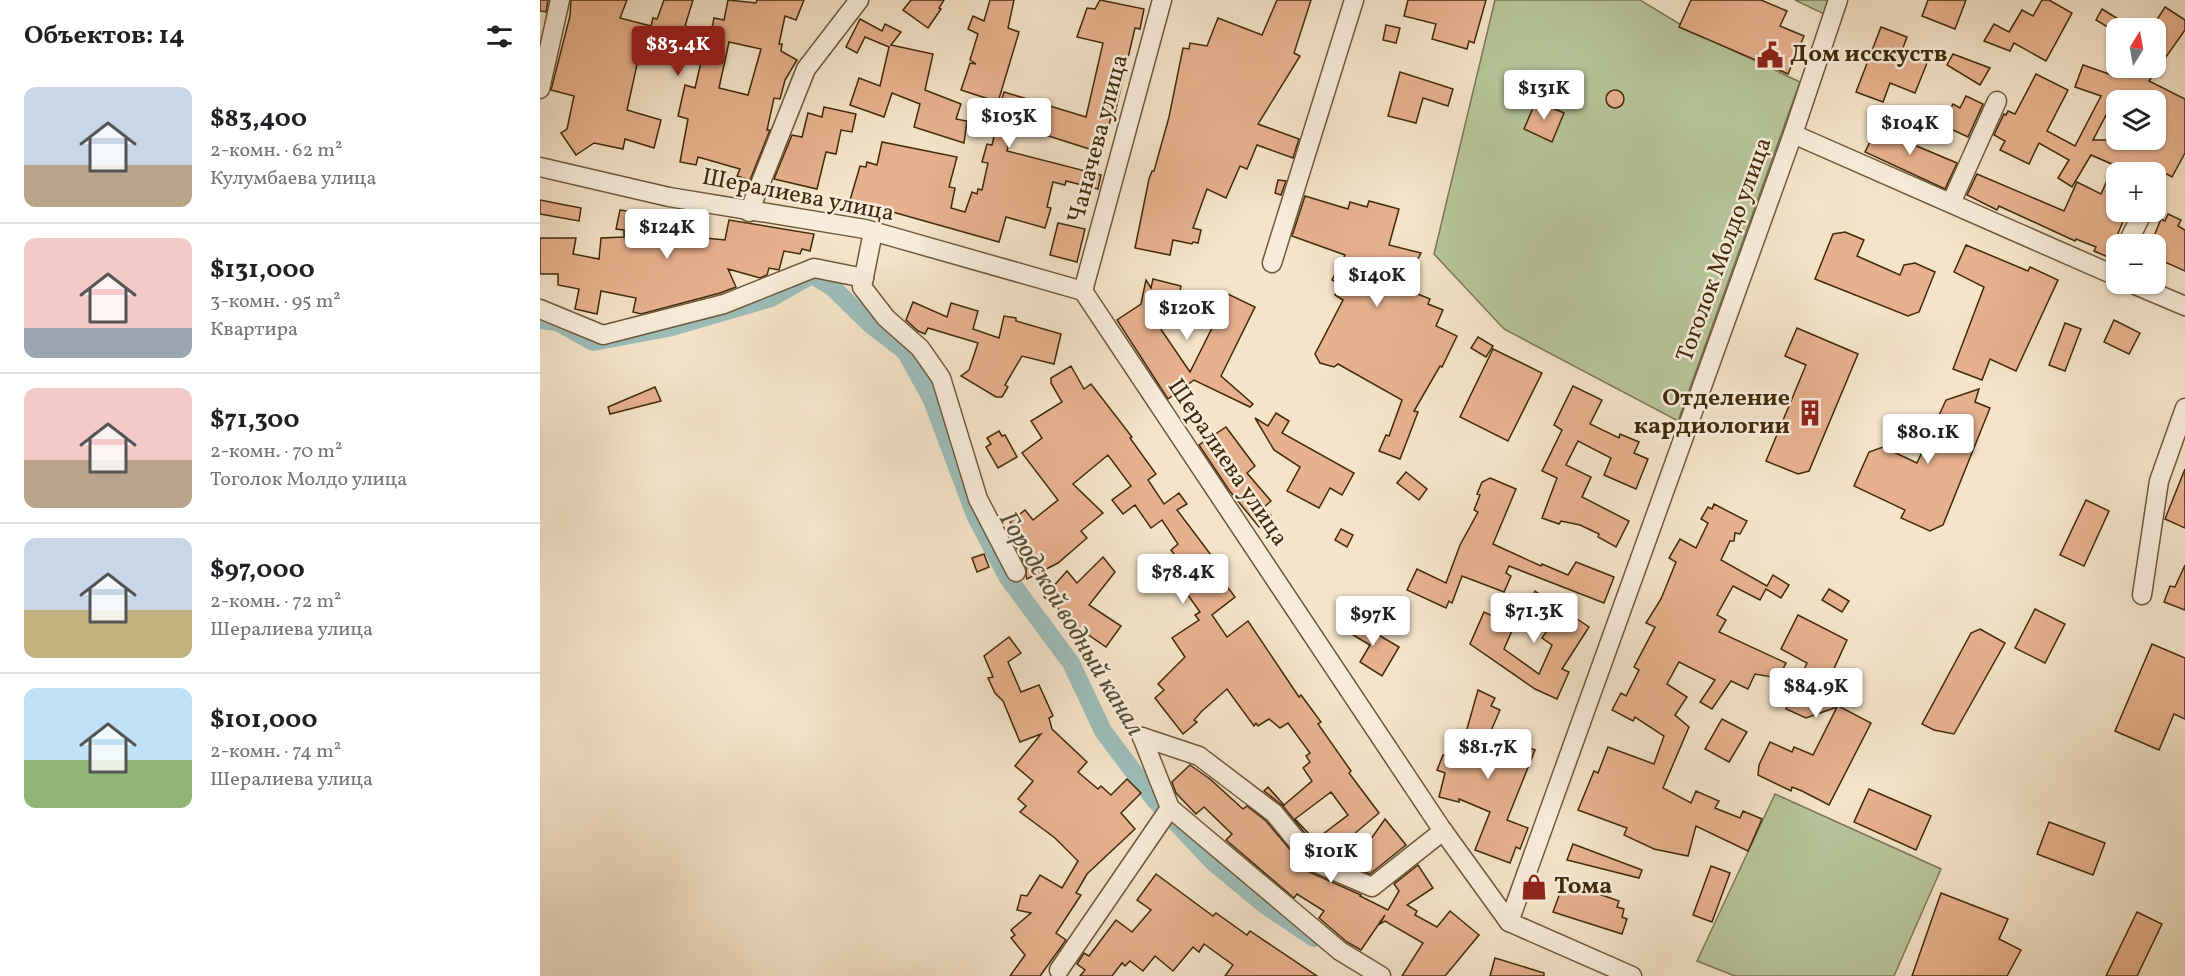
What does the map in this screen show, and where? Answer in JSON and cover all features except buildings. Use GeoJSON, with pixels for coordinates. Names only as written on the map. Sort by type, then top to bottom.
{"type":"FeatureCollection","features":[{"type":"Feature","properties":{"kind":"street"},"geometry":{"type":"LineString","coordinates":[[540,89],[560,0]]}},
{"type":"Feature","properties":{"kind":"street"},"geometry":{"type":"LineString","coordinates":[[748,212],[806,69],[859,0]]}},
{"type":"Feature","properties":{"kind":"street","name":"Чаначева улица"},"geometry":{"type":"LineString","coordinates":[[1083,291],[1162,0]]}},
{"type":"Feature","properties":{"kind":"street"},"geometry":{"type":"LineString","coordinates":[[1272,263],[1354,0]]}},
{"type":"Feature","properties":{"kind":"street","name":"Тоголок Молдо улица"},"geometry":{"type":"LineString","coordinates":[[1509,922],[1793,134],[1838,0]]}},
{"type":"Feature","properties":{"kind":"street"},"geometry":{"type":"LineString","coordinates":[[1951,203],[1997,101]]}},
{"type":"Feature","properties":{"kind":"street"},"geometry":{"type":"LineString","coordinates":[[1793,134],[2106,268]]}},
{"type":"Feature","properties":{"kind":"street","name":"Шералиева улица"},"geometry":{"type":"LineString","coordinates":[[540,166],[669,197],[873,232],[1083,291],[1443,831],[1509,922]]}},
{"type":"Feature","properties":{"kind":"street"},"geometry":{"type":"LineString","coordinates":[[873,232],[862,287],[886,318],[920,348],[941,378],[978,498],[1016,572]]}},
{"type":"Feature","properties":{"kind":"street"},"geometry":{"type":"LineString","coordinates":[[540,309],[603,335],[724,304],[814,268],[864,278]]}},
{"type":"Feature","properties":{"kind":"street"},"geometry":{"type":"LineString","coordinates":[[2157,294],[2185,306]]}},
{"type":"Feature","properties":{"kind":"street"},"geometry":{"type":"LineString","coordinates":[[2142,595],[2159,481],[2185,408]]}},
{"type":"Feature","properties":{"kind":"street"},"geometry":{"type":"LineString","coordinates":[[1381,976],[1340,951],[1170,808],[1142,736],[1199,756],[1274,813],[1314,862],[1372,887],[1443,831]]}},
{"type":"Feature","properties":{"kind":"street"},"geometry":{"type":"LineString","coordinates":[[1059,970],[1170,808]]}},
{"type":"Feature","properties":{"kind":"street"},"geometry":{"type":"LineString","coordinates":[[1509,922],[1632,976]]}},
{"type":"Feature","properties":{"kind":"green space"},"geometry":{"type":"Polygon","coordinates":[[[1495,0],[1640,0],[1688,29],[1800,82],[1678,421],[1504,329],[1434,254],[1495,0]]]}},
{"type":"Feature","properties":{"kind":"green space"},"geometry":{"type":"Polygon","coordinates":[[[1795,0],[1828,0],[1824,14],[1795,0]]]}},
{"type":"Feature","properties":{"kind":"green space"},"geometry":{"type":"Polygon","coordinates":[[[1775,794],[1941,869],[1894,976],[1735,976],[1697,961],[1775,794]]]}},
{"type":"Feature","properties":{"kind":"waterway","name":"Городской водный канал"},"geometry":{"type":"LineString","coordinates":[[540,320],[557,322],[593,342],[668,328],[771,298],[812,275],[832,287],[870,324],[905,351],[932,400],[975,515],[1008,578],[1071,663],[1103,731],[1154,799],[1213,862],[1265,905],[1314,938]]}},
{"type":"Feature","properties":{"kind":"place","name":"Дом исскуств"},"geometry":{"type":"Point","coordinates":[1770,55]}},
{"type":"Feature","properties":{"kind":"place","name":"Отделение кардиологии"},"geometry":{"type":"Point","coordinates":[1810,413]}},
{"type":"Feature","properties":{"kind":"place","name":"Тома"},"geometry":{"type":"Point","coordinates":[1534,887]}}]}
